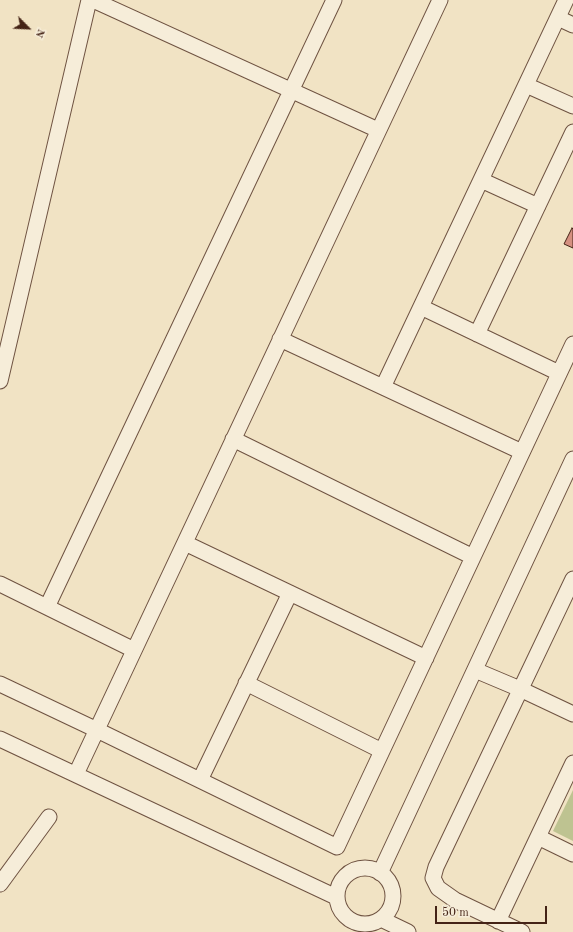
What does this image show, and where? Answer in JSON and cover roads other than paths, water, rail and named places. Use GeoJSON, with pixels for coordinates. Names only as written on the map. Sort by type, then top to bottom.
{"type":"FeatureCollection","features":[{"type":"Feature","properties":{"kind":"street"},"geometry":{"type":"LineString","coordinates":[[0,381],[89,0]]}},
{"type":"Feature","properties":{"kind":"street"},"geometry":{"type":"LineString","coordinates":[[93,0],[378,130]]}},
{"type":"Feature","properties":{"kind":"street"},"geometry":{"type":"LineString","coordinates":[[47,607],[334,0]]}},
{"type":"Feature","properties":{"kind":"street"},"geometry":{"type":"LineString","coordinates":[[76,774],[440,0]]}},
{"type":"Feature","properties":{"kind":"street"},"geometry":{"type":"LineString","coordinates":[[383,387],[566,0]]}},
{"type":"Feature","properties":{"kind":"street"},"geometry":{"type":"LineString","coordinates":[[558,18],[573,25]]}},
{"type":"Feature","properties":{"kind":"street"},"geometry":{"type":"LineString","coordinates":[[526,85],[573,106]]}},
{"type":"Feature","properties":{"kind":"street"},"geometry":{"type":"LineString","coordinates":[[477,334],[573,132]]}},
{"type":"Feature","properties":{"kind":"street"},"geometry":{"type":"LineString","coordinates":[[481,180],[538,206]]}},
{"type":"Feature","properties":{"kind":"street"},"geometry":{"type":"LineString","coordinates":[[421,308],[559,373]]}},
{"type":"Feature","properties":{"kind":"street"},"geometry":{"type":"LineString","coordinates":[[280,339],[522,452]]}},
{"type":"Feature","properties":{"kind":"street"},"geometry":{"type":"LineString","coordinates":[[0,684],[337,847],[573,344]]}},
{"type":"Feature","properties":{"kind":"street"},"geometry":{"type":"LineString","coordinates":[[233,439],[473,557]]}},
{"type":"Feature","properties":{"kind":"street"},"geometry":{"type":"LineString","coordinates":[[380,873],[573,459]]}},
{"type":"Feature","properties":{"kind":"street"},"geometry":{"type":"LineString","coordinates":[[185,543],[426,658]]}},
{"type":"Feature","properties":{"kind":"street"},"geometry":{"type":"LineString","coordinates":[[522,932],[455,900],[438,888],[433,878],[436,868],[573,579]]}},
{"type":"Feature","properties":{"kind":"street"},"geometry":{"type":"LineString","coordinates":[[0,584],[134,650]]}},
{"type":"Feature","properties":{"kind":"street"},"geometry":{"type":"LineString","coordinates":[[200,780],[290,593]]}},
{"type":"Feature","properties":{"kind":"street"},"geometry":{"type":"LineString","coordinates":[[475,670],[573,714]]}},
{"type":"Feature","properties":{"kind":"street"},"geometry":{"type":"LineString","coordinates":[[246,683],[382,751]]}},
{"type":"Feature","properties":{"kind":"street"},"geometry":{"type":"LineString","coordinates":[[0,739],[336,897]]}},
{"type":"Feature","properties":{"kind":"street"},"geometry":{"type":"LineString","coordinates":[[498,921],[573,763]]}},
{"type":"Feature","properties":{"kind":"street"},"geometry":{"type":"LineString","coordinates":[[0,884],[49,817]]}},
{"type":"Feature","properties":{"kind":"street"},"geometry":{"type":"LineString","coordinates":[[538,837],[573,854]]}},
{"type":"Feature","properties":{"kind":"street"},"geometry":{"type":"LineString","coordinates":[[364,868],[374,869],[384,876],[390,883],[393,896],[392,904],[385,916],[378,921],[365,925],[353,922],[345,917],[338,906],[336,897],[337,889],[344,876],[353,870],[364,868]]}},
{"type":"Feature","properties":{"kind":"street"},"geometry":{"type":"LineString","coordinates":[[381,919],[408,932]]}}]}
